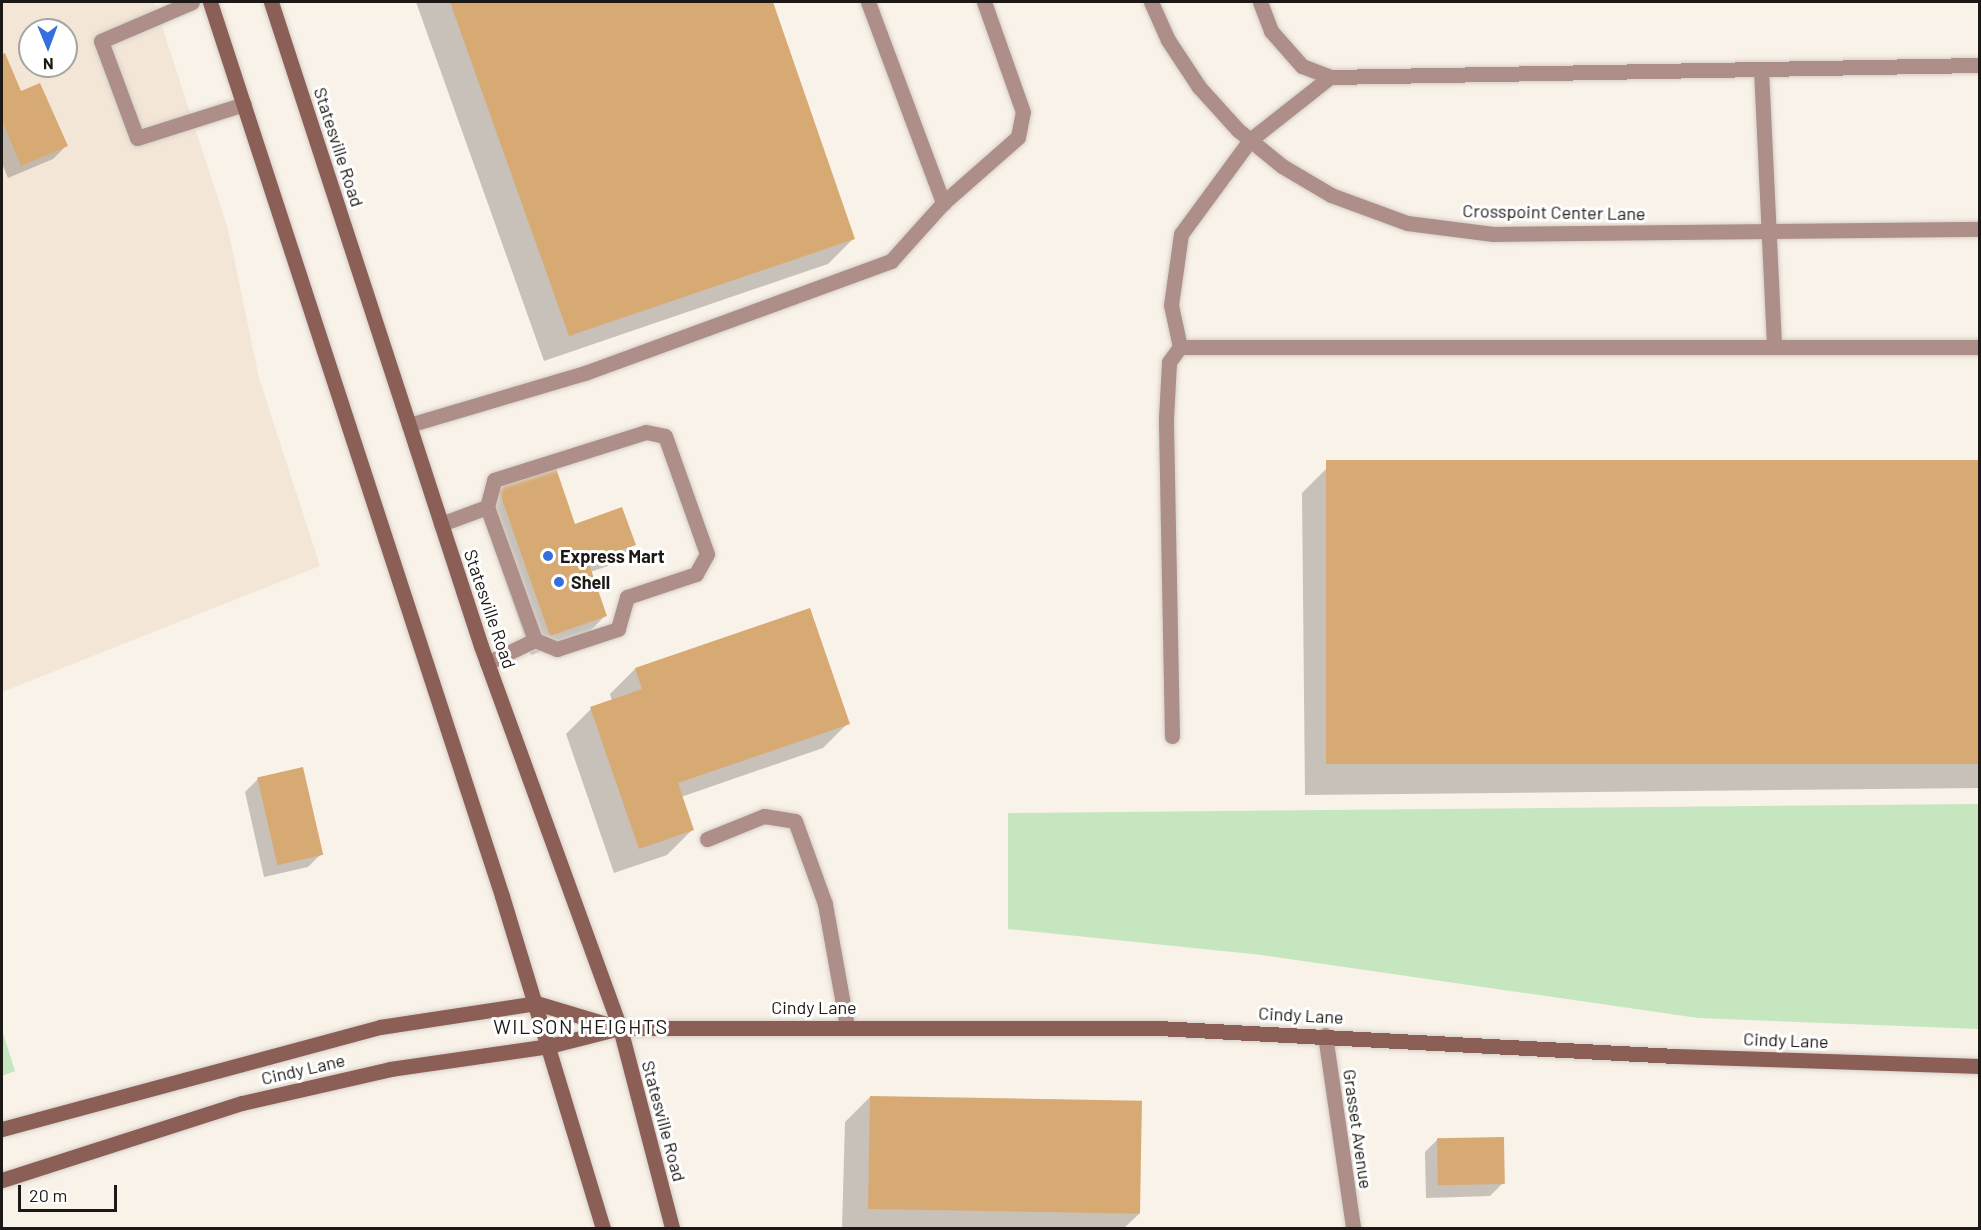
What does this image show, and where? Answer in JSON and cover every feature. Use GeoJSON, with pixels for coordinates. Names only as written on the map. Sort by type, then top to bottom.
{"type":"FeatureCollection","features":[{"type":"Feature","properties":{"kind":"main road"},"geometry":{"type":"LineString","coordinates":[[210,2],[536,1003],[603,1228]]}},
{"type":"Feature","properties":{"kind":"main road","name":"Statesville Road"},"geometry":{"type":"LineString","coordinates":[[271,2],[487,663],[620,1028],[672,1228]]}},
{"type":"Feature","properties":{"kind":"main road","name":"Cindy Lane"},"geometry":{"type":"LineString","coordinates":[[2,1129],[380,1027],[536,1003],[620,1028]]}},
{"type":"Feature","properties":{"kind":"main road","name":"Cindy Lane"},"geometry":{"type":"LineString","coordinates":[[2,1180],[242,1103],[390,1069],[549,1046],[620,1028],[847,1026],[1158,1028],[1325,1035],[1675,1056],[1980,1066]]}},
{"type":"Feature","properties":{"kind":"street"},"geometry":{"type":"LineString","coordinates":[[192,2],[101,41],[137,138],[244,104]]}},
{"type":"Feature","properties":{"kind":"street"},"geometry":{"type":"LineString","coordinates":[[868,2],[944,203]]}},
{"type":"Feature","properties":{"kind":"street"},"geometry":{"type":"LineString","coordinates":[[409,425],[585,373],[891,261],[944,203],[1018,136],[1023,112],[984,2]]}},
{"type":"Feature","properties":{"kind":"street","name":"Crosspoint Center Lane"},"geometry":{"type":"LineString","coordinates":[[1151,2],[1168,40],[1199,87],[1250,140],[1282,166],[1331,195],[1407,223],[1493,234],[1980,230]]}},
{"type":"Feature","properties":{"kind":"street"},"geometry":{"type":"LineString","coordinates":[[1260,2],[1272,31],[1302,66],[1330,77],[1980,65]]}},
{"type":"Feature","properties":{"kind":"street"},"geometry":{"type":"LineString","coordinates":[[1761,69],[1771,231],[1774,347]]}},
{"type":"Feature","properties":{"kind":"street"},"geometry":{"type":"LineString","coordinates":[[1172,736],[1166,418],[1168,362],[1180,346],[1171,305],[1181,234],[1250,140],[1330,77]]}},
{"type":"Feature","properties":{"kind":"street"},"geometry":{"type":"LineString","coordinates":[[1180,346],[1980,347]]}},
{"type":"Feature","properties":{"kind":"street"},"geometry":{"type":"LineString","coordinates":[[487,663],[535,640],[557,649],[618,629],[627,597],[696,574],[707,554],[665,436],[646,432],[494,480],[487,507],[535,640]]}},
{"type":"Feature","properties":{"kind":"street"},"geometry":{"type":"LineString","coordinates":[[441,524],[487,507]]}},
{"type":"Feature","properties":{"kind":"street"},"geometry":{"type":"LineString","coordinates":[[706,839],[764,816],[795,821],[825,904],[847,1026]]}},
{"type":"Feature","properties":{"kind":"street","name":"Grasset Avenue"},"geometry":{"type":"LineString","coordinates":[[1325,1035],[1353,1228]]}},
{"type":"Feature","properties":{"kind":"shaded area"},"geometry":{"type":"Polygon","coordinates":[[[2,2],[154,2],[228,229],[259,378],[320,566],[2,692],[2,2]]]}},
{"type":"Feature","properties":{"kind":"green space"},"geometry":{"type":"Polygon","coordinates":[[[1979,804],[1979,1029],[1698,1018],[1262,955],[1008,929],[1008,813],[1979,804]]]}},
{"type":"Feature","properties":{"kind":"green space"},"geometry":{"type":"Polygon","coordinates":[[[2,1030],[15,1071],[2,1076],[2,1030]]]}},
{"type":"Feature","properties":{"kind":"building"},"geometry":{"type":"Polygon","coordinates":[[[450,2],[773,2],[855,239],[569,336],[450,2]]]}},
{"type":"Feature","properties":{"kind":"building"},"geometry":{"type":"Polygon","coordinates":[[[5,53],[21,91],[40,83],[68,146],[21,166],[2,120],[2,54],[5,53]]]}},
{"type":"Feature","properties":{"kind":"building"},"geometry":{"type":"Polygon","coordinates":[[[1326,460],[1980,460],[1980,764],[1326,764],[1326,460]]]}},
{"type":"Feature","properties":{"kind":"building"},"geometry":{"type":"Polygon","coordinates":[[[556,468],[575,524],[622,507],[636,545],[588,561],[607,616],[550,636],[498,488],[556,468]]]}},
{"type":"Feature","properties":{"kind":"building"},"geometry":{"type":"Polygon","coordinates":[[[810,608],[850,724],[678,783],[694,830],[639,849],[590,707],[642,689],[635,668],[810,608]]]}},
{"type":"Feature","properties":{"kind":"building"},"geometry":{"type":"Polygon","coordinates":[[[303,767],[323,855],[277,865],[257,778],[303,767]]]}},
{"type":"Feature","properties":{"kind":"building"},"geometry":{"type":"Polygon","coordinates":[[[870,1096],[1142,1101],[1140,1214],[868,1209],[870,1096]]]}},
{"type":"Feature","properties":{"kind":"building"},"geometry":{"type":"Polygon","coordinates":[[[1504,1137],[1505,1184],[1438,1185],[1437,1138],[1504,1137]]]}},
{"type":"Feature","properties":{"kind":"place","name":"Express Mart"},"geometry":{"type":"Point","coordinates":[548,556]}},
{"type":"Feature","properties":{"kind":"place","name":"Shell"},"geometry":{"type":"Point","coordinates":[559,582]}},
{"type":"Feature","properties":{"kind":"district","name":"WILSON HEIGHTS"},"geometry":{"type":"Point","coordinates":[581,1026]}}]}
